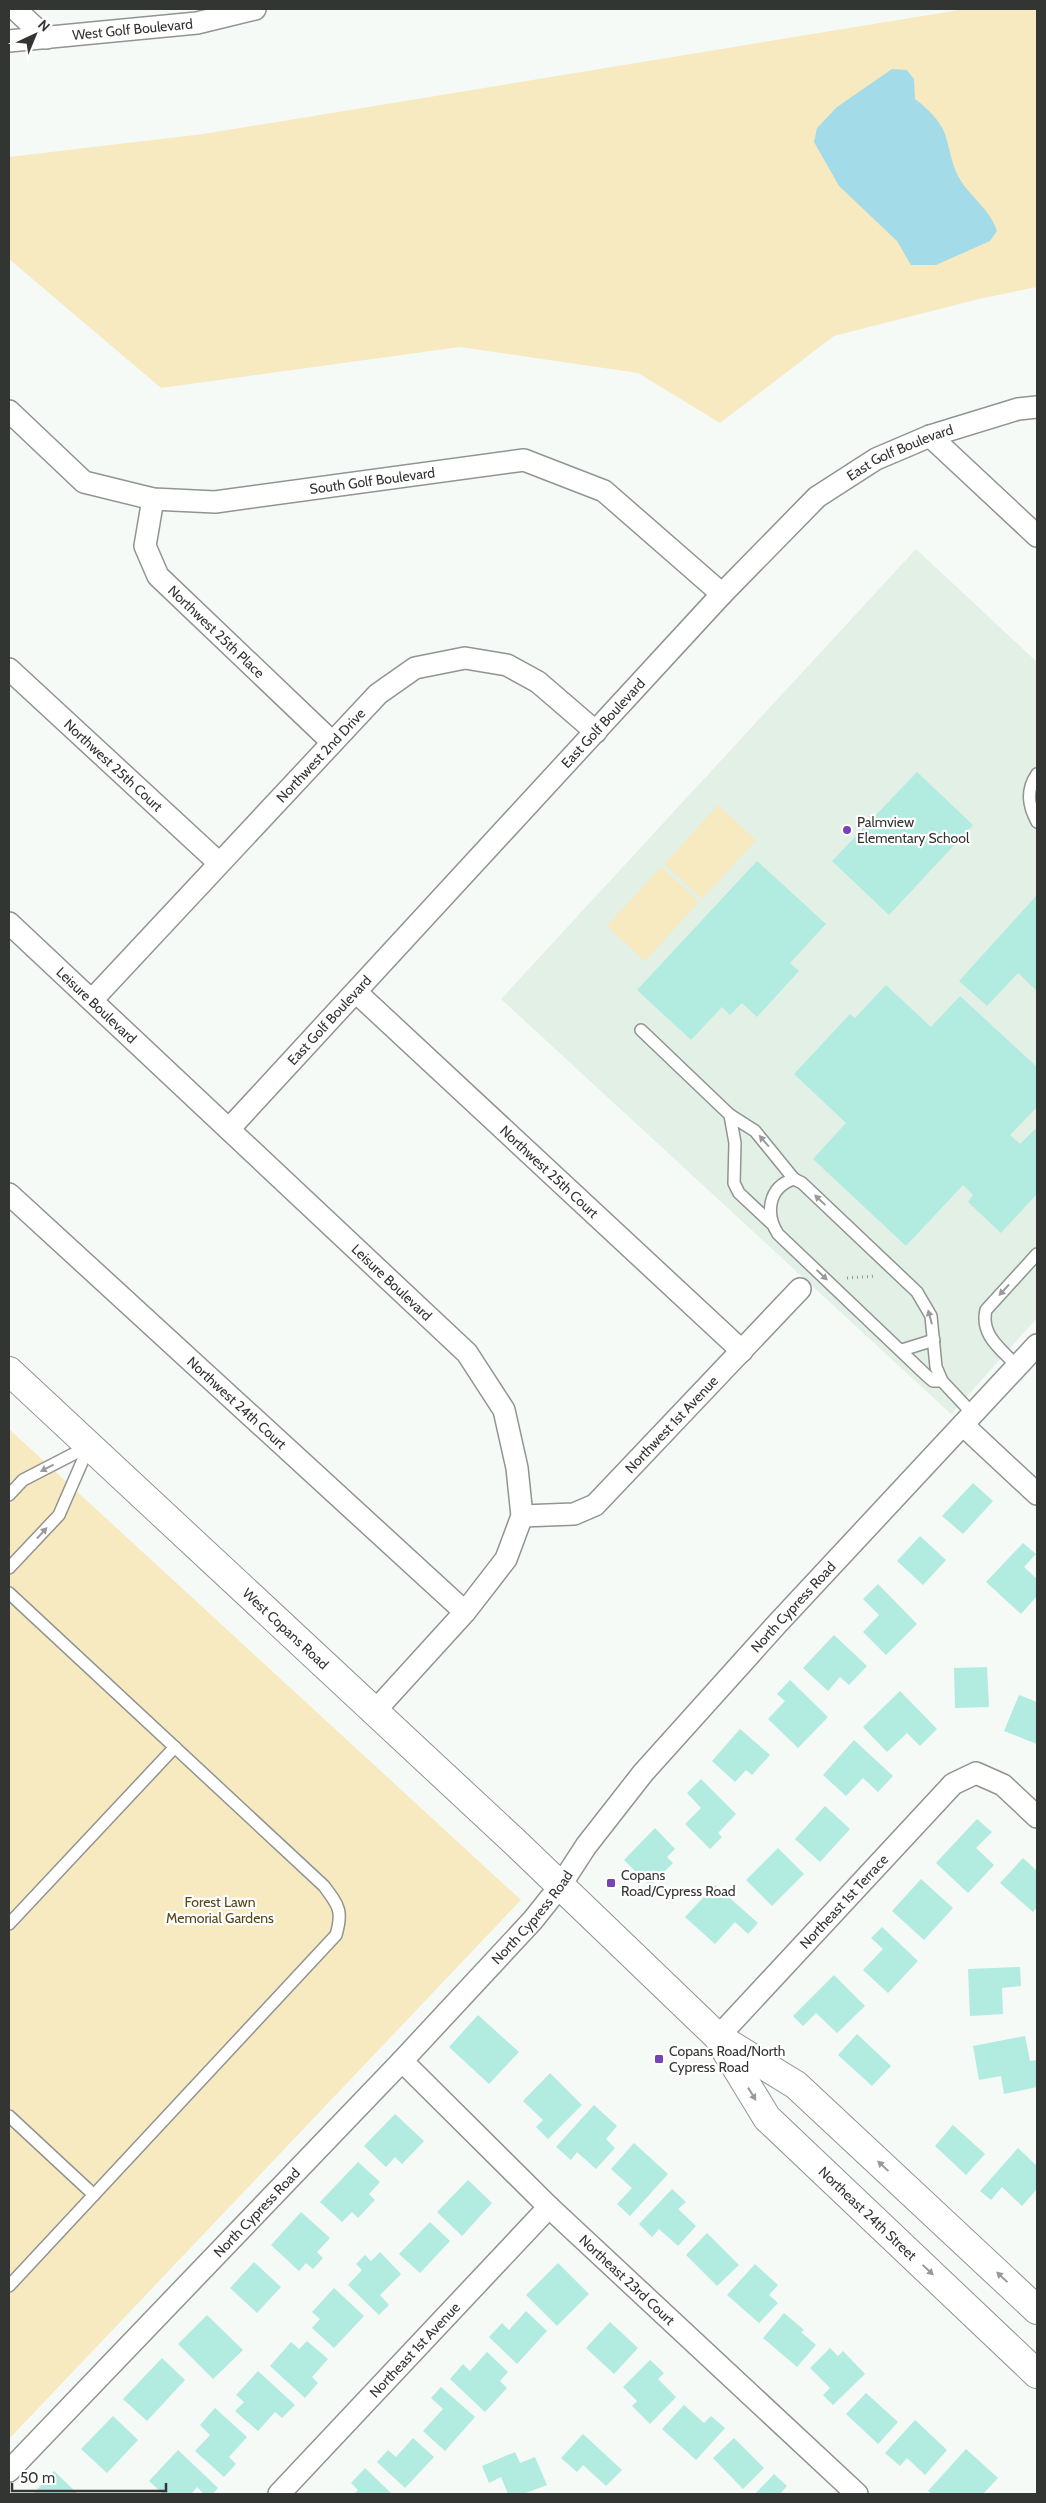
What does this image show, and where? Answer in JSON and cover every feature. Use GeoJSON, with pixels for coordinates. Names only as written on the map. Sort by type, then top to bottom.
{"type":"FeatureCollection","features":[{"type":"Feature","properties":{"kind":"main road","name":"West Copans Road"},"geometry":{"type":"LineString","coordinates":[[9,1372],[560,1886]]}},
{"type":"Feature","properties":{"kind":"main road","name":"Northeast 24th Street"},"geometry":{"type":"LineString","coordinates":[[560,1886],[718,2037],[796,2085],[1037,2310]]}},
{"type":"Feature","properties":{"kind":"main road","name":"Northeast 24th Street"},"geometry":{"type":"LineString","coordinates":[[718,2037],[768,2118],[1037,2374]]}},
{"type":"Feature","properties":{"kind":"street"},"geometry":{"type":"LineString","coordinates":[[15,9],[46,38]]}},
{"type":"Feature","properties":{"kind":"street","name":"West Golf Boulevard"},"geometry":{"type":"LineString","coordinates":[[9,40],[197,23],[255,9]]}},
{"type":"Feature","properties":{"kind":"street","name":"East Golf Boulevard"},"geometry":{"type":"LineString","coordinates":[[229,1129],[722,594],[817,497],[876,459],[930,436],[1018,409],[1037,407]]}},
{"type":"Feature","properties":{"kind":"street","name":"South Golf Boulevard"},"geometry":{"type":"LineString","coordinates":[[9,412],[84,482],[153,499],[215,502],[524,460],[604,491],[722,594]]}},
{"type":"Feature","properties":{"kind":"street"},"geometry":{"type":"LineString","coordinates":[[930,436],[1037,536]]}},
{"type":"Feature","properties":{"kind":"street","name":"Northwest 25th Place"},"geometry":{"type":"LineString","coordinates":[[153,499],[145,546],[158,576],[332,742]]}},
{"type":"Feature","properties":{"kind":"street","name":"Northwest 2nd Drive"},"geometry":{"type":"LineString","coordinates":[[92,1000],[378,694],[415,668],[466,658],[507,665],[538,682],[596,732]]}},
{"type":"Feature","properties":{"kind":"street","name":"Northwest 25th Court"},"geometry":{"type":"LineString","coordinates":[[9,669],[219,863]]}},
{"type":"Feature","properties":{"kind":"street","name":"Leisure Boulevard"},"geometry":{"type":"LineString","coordinates":[[9,923],[467,1353],[504,1410],[517,1468],[522,1516],[506,1560],[465,1612],[374,1712]]}},
{"type":"Feature","properties":{"kind":"street","name":"Northwest 25th Court"},"geometry":{"type":"LineString","coordinates":[[356,992],[742,1351]]}},
{"type":"Feature","properties":{"kind":"street","name":"Northwest 24th Court"},"geometry":{"type":"LineString","coordinates":[[9,1194],[465,1612]]}},
{"type":"Feature","properties":{"kind":"street","name":"Northwest 1st Avenue"},"geometry":{"type":"LineString","coordinates":[[522,1516],[574,1514],[595,1505],[800,1289]]}},
{"type":"Feature","properties":{"kind":"street","name":"North Cypress Road"},"geometry":{"type":"LineString","coordinates":[[9,2471],[402,2061],[533,1920],[560,1886],[586,1846],[643,1774],[777,1624],[1037,1345]]}},
{"type":"Feature","properties":{"kind":"street"},"geometry":{"type":"LineString","coordinates":[[968,1419],[1037,1494]]}},
{"type":"Feature","properties":{"kind":"street","name":"Northeast 1st Terrace"},"geometry":{"type":"LineString","coordinates":[[718,2037],[953,1784],[976,1773],[1003,1785],[1037,1817]]}},
{"type":"Feature","properties":{"kind":"street","name":"Northeast 23rd Court"},"geometry":{"type":"LineString","coordinates":[[402,2061],[549,2207],[857,2494]]}},
{"type":"Feature","properties":{"kind":"street","name":"Northeast 1st Avenue"},"geometry":{"type":"LineString","coordinates":[[279,2494],[549,2207]]}},
{"type":"Feature","properties":{"kind":"lane"},"geometry":{"type":"LineString","coordinates":[[1037,774],[1028,795],[1031,810],[1037,822]]}},
{"type":"Feature","properties":{"kind":"lane"},"geometry":{"type":"LineString","coordinates":[[641,1030],[730,1116],[754,1131],[794,1179],[809,1189],[917,1292],[931,1316],[936,1367],[942,1382],[968,1419]]}},
{"type":"Feature","properties":{"kind":"lane"},"geometry":{"type":"LineString","coordinates":[[730,1116],[735,1142],[734,1183],[739,1193],[770,1223],[778,1234],[902,1350],[926,1376],[933,1381],[942,1382]]}},
{"type":"Feature","properties":{"kind":"lane"},"geometry":{"type":"LineString","coordinates":[[770,1223],[770,1203],[785,1182],[794,1179]]}},
{"type":"Feature","properties":{"kind":"lane"},"geometry":{"type":"LineString","coordinates":[[1017,1366],[992,1341],[985,1331],[983,1321],[986,1310],[1037,1254]]}},
{"type":"Feature","properties":{"kind":"lane"},"geometry":{"type":"LineString","coordinates":[[902,1350],[934,1340]]}},
{"type":"Feature","properties":{"kind":"lane"},"geometry":{"type":"LineString","coordinates":[[9,1495],[23,1480],[90,1446]]}},
{"type":"Feature","properties":{"kind":"lane"},"geometry":{"type":"LineString","coordinates":[[9,1568],[59,1515],[90,1446]]}},
{"type":"Feature","properties":{"kind":"lane"},"geometry":{"type":"LineString","coordinates":[[9,1592],[324,1886],[336,1902],[341,1916],[336,1936],[9,2286]]}},
{"type":"Feature","properties":{"kind":"lane"},"geometry":{"type":"LineString","coordinates":[[9,1924],[175,1747]]}},
{"type":"Feature","properties":{"kind":"lane"},"geometry":{"type":"LineString","coordinates":[[9,2116],[94,2194]]}},
{"type":"Feature","properties":{"kind":"path"},"geometry":{"type":"LineString","coordinates":[[827,1280],[884,1275],[894,1269]]}},
{"type":"Feature","properties":{"kind":"shaded area","name":"Palmview Elementary School"},"geometry":{"type":"Polygon","coordinates":[[[916,549],[1037,662],[1037,1318],[951,1414],[501,999],[916,549]]]}},
{"type":"Feature","properties":{"kind":"green space"},"geometry":{"type":"Polygon","coordinates":[[[965,9],[1037,9],[1037,287],[979,299],[834,336],[720,423],[638,373],[460,347],[161,388],[9,259],[9,157],[203,134],[965,9]]]}},
{"type":"Feature","properties":{"kind":"green space"},"geometry":{"type":"Polygon","coordinates":[[[718,805],[756,840],[702,899],[664,864],[718,805]]]}},
{"type":"Feature","properties":{"kind":"green space"},"geometry":{"type":"Polygon","coordinates":[[[661,867],[699,902],[645,961],[607,926],[661,867]]]}},
{"type":"Feature","properties":{"kind":"green space","name":"Forest Lawn Memorial Gardens"},"geometry":{"type":"Polygon","coordinates":[[[9,1429],[521,1900],[9,2439],[9,1429]]]}},
{"type":"Feature","properties":{"kind":"water"},"geometry":{"type":"Polygon","coordinates":[[[892,69],[907,70],[914,79],[915,99],[940,124],[958,176],[986,211],[997,231],[990,241],[936,265],[911,265],[897,241],[839,186],[814,142],[817,128],[837,107],[892,69]]]}},
{"type":"Feature","properties":{"kind":"building"},"geometry":{"type":"Polygon","coordinates":[[[917,772],[973,825],[889,915],[832,861],[917,772]]]}},
{"type":"Feature","properties":{"kind":"building"},"geometry":{"type":"Polygon","coordinates":[[[757,861],[826,924],[790,963],[799,971],[757,1017],[742,1003],[730,1015],[722,1007],[691,1040],[637,990],[757,861]]]}},
{"type":"Feature","properties":{"kind":"building"},"geometry":{"type":"Polygon","coordinates":[[[1037,895],[1037,991],[1018,973],[987,1006],[959,981],[1037,895]]]}},
{"type":"Feature","properties":{"kind":"building"},"geometry":{"type":"Polygon","coordinates":[[[886,985],[931,1027],[960,996],[1037,1067],[1037,1107],[1010,1135],[1020,1144],[1035,1129],[1037,1131],[1037,1194],[1001,1233],[968,1202],[973,1195],[963,1185],[906,1246],[813,1159],[846,1123],[794,1074],[850,1014],[855,1018],[886,985]]]}},
{"type":"Feature","properties":{"kind":"building"},"geometry":{"type":"Polygon","coordinates":[[[973,1483],[993,1501],[963,1534],[942,1516],[973,1483]]]}},
{"type":"Feature","properties":{"kind":"building"},"geometry":{"type":"Polygon","coordinates":[[[920,1536],[946,1560],[923,1585],[897,1561],[920,1536]]]}},
{"type":"Feature","properties":{"kind":"building"},"geometry":{"type":"Polygon","coordinates":[[[1023,1543],[1036,1554],[1024,1567],[1037,1579],[1037,1596],[1021,1614],[986,1582],[1023,1543]]]}},
{"type":"Feature","properties":{"kind":"building"},"geometry":{"type":"Polygon","coordinates":[[[878,1584],[917,1624],[886,1655],[863,1632],[879,1615],[863,1599],[878,1584]]]}},
{"type":"Feature","properties":{"kind":"building"},"geometry":{"type":"Polygon","coordinates":[[[834,1635],[867,1666],[849,1685],[840,1677],[828,1691],[803,1668],[834,1635]]]}},
{"type":"Feature","properties":{"kind":"building"},"geometry":{"type":"Polygon","coordinates":[[[987,1667],[989,1707],[955,1708],[954,1668],[987,1667]]]}},
{"type":"Feature","properties":{"kind":"building"},"geometry":{"type":"Polygon","coordinates":[[[790,1680],[828,1717],[798,1748],[768,1719],[785,1701],[777,1694],[790,1680]]]}},
{"type":"Feature","properties":{"kind":"building"},"geometry":{"type":"Polygon","coordinates":[[[900,1691],[937,1729],[920,1746],[907,1733],[887,1752],[863,1727],[900,1691]]]}},
{"type":"Feature","properties":{"kind":"building"},"geometry":{"type":"Polygon","coordinates":[[[1019,1695],[1037,1702],[1037,1744],[1004,1731],[1019,1695]]]}},
{"type":"Feature","properties":{"kind":"building"},"geometry":{"type":"Polygon","coordinates":[[[740,1729],[770,1755],[752,1775],[746,1770],[735,1782],[712,1761],[740,1729]]]}},
{"type":"Feature","properties":{"kind":"building"},"geometry":{"type":"Polygon","coordinates":[[[854,1740],[893,1776],[878,1792],[863,1778],[846,1796],[823,1775],[854,1740]]]}},
{"type":"Feature","properties":{"kind":"building"},"geometry":{"type":"Polygon","coordinates":[[[701,1779],[736,1814],[718,1833],[722,1837],[710,1849],[685,1824],[701,1808],[687,1793],[701,1779]]]}},
{"type":"Feature","properties":{"kind":"building"},"geometry":{"type":"Polygon","coordinates":[[[825,1806],[850,1829],[820,1862],[795,1839],[825,1806]]]}},
{"type":"Feature","properties":{"kind":"building"},"geometry":{"type":"Polygon","coordinates":[[[977,1819],[992,1832],[976,1848],[994,1865],[968,1893],[936,1863],[977,1819]]]}},
{"type":"Feature","properties":{"kind":"building"},"geometry":{"type":"Polygon","coordinates":[[[655,1828],[675,1849],[667,1857],[673,1863],[650,1886],[624,1860],[655,1828]]]}},
{"type":"Feature","properties":{"kind":"building"},"geometry":{"type":"Polygon","coordinates":[[[778,1848],[804,1874],[772,1906],[746,1880],[778,1848]]]}},
{"type":"Feature","properties":{"kind":"building"},"geometry":{"type":"Polygon","coordinates":[[[1023,1858],[1037,1871],[1037,1907],[1033,1912],[1000,1883],[1023,1858]]]}},
{"type":"Feature","properties":{"kind":"building"},"geometry":{"type":"Polygon","coordinates":[[[921,1879],[953,1908],[924,1940],[892,1911],[921,1879]]]}},
{"type":"Feature","properties":{"kind":"building"},"geometry":{"type":"Polygon","coordinates":[[[715,1885],[758,1923],[748,1934],[735,1922],[715,1944],[685,1917],[715,1885]]]}},
{"type":"Feature","properties":{"kind":"building"},"geometry":{"type":"Polygon","coordinates":[[[882,1927],[918,1961],[888,1993],[863,1970],[883,1949],[871,1938],[882,1927]]]}},
{"type":"Feature","properties":{"kind":"building"},"geometry":{"type":"Polygon","coordinates":[[[1020,1967],[1021,1986],[1002,1988],[1003,2014],[970,2016],[968,1969],[1020,1967]]]}},
{"type":"Feature","properties":{"kind":"building"},"geometry":{"type":"Polygon","coordinates":[[[834,1975],[865,2006],[837,2033],[816,2013],[803,2026],[793,2016],[834,1975]]]}},
{"type":"Feature","properties":{"kind":"building"},"geometry":{"type":"Polygon","coordinates":[[[478,2015],[519,2052],[489,2084],[449,2047],[478,2015]]]}},
{"type":"Feature","properties":{"kind":"building"},"geometry":{"type":"Polygon","coordinates":[[[857,2034],[891,2066],[872,2086],[838,2055],[857,2034]]]}},
{"type":"Feature","properties":{"kind":"building"},"geometry":{"type":"Polygon","coordinates":[[[1025,2036],[1030,2061],[1037,2060],[1037,2087],[1004,2094],[1001,2076],[979,2080],[973,2046],[1025,2036]]]}},
{"type":"Feature","properties":{"kind":"building"},"geometry":{"type":"Polygon","coordinates":[[[550,2073],[582,2105],[548,2139],[536,2127],[543,2120],[523,2101],[550,2073]]]}},
{"type":"Feature","properties":{"kind":"building"},"geometry":{"type":"Polygon","coordinates":[[[594,2105],[617,2126],[606,2139],[615,2148],[596,2169],[577,2152],[571,2160],[556,2147],[594,2105]]]}},
{"type":"Feature","properties":{"kind":"building"},"geometry":{"type":"Polygon","coordinates":[[[395,2114],[424,2141],[402,2164],[395,2157],[386,2167],[364,2146],[395,2114]]]}},
{"type":"Feature","properties":{"kind":"building"},"geometry":{"type":"Polygon","coordinates":[[[953,2125],[985,2154],[966,2175],[935,2146],[953,2125]]]}},
{"type":"Feature","properties":{"kind":"building"},"geometry":{"type":"Polygon","coordinates":[[[634,2143],[668,2174],[630,2216],[617,2204],[632,2188],[611,2169],[634,2143]]]}},
{"type":"Feature","properties":{"kind":"building"},"geometry":{"type":"Polygon","coordinates":[[[1018,2148],[1037,2166],[1037,2189],[1022,2206],[1002,2187],[991,2200],[980,2191],[1018,2148]]]}},
{"type":"Feature","properties":{"kind":"building"},"geometry":{"type":"Polygon","coordinates":[[[358,2162],[380,2182],[369,2194],[375,2200],[358,2218],[352,2212],[342,2222],[320,2202],[358,2162]]]}},
{"type":"Feature","properties":{"kind":"building"},"geometry":{"type":"Polygon","coordinates":[[[468,2180],[492,2203],[462,2236],[437,2212],[468,2180]]]}},
{"type":"Feature","properties":{"kind":"building"},"geometry":{"type":"Polygon","coordinates":[[[672,2189],[686,2202],[678,2209],[696,2226],[678,2246],[659,2229],[652,2237],[639,2224],[672,2189]]]}},
{"type":"Feature","properties":{"kind":"building"},"geometry":{"type":"Polygon","coordinates":[[[301,2212],[330,2238],[317,2252],[323,2258],[313,2269],[306,2263],[299,2271],[271,2245],[301,2212]]]}},
{"type":"Feature","properties":{"kind":"building"},"geometry":{"type":"Polygon","coordinates":[[[430,2222],[450,2241],[420,2273],[399,2254],[430,2222]]]}},
{"type":"Feature","properties":{"kind":"building"},"geometry":{"type":"Polygon","coordinates":[[[707,2233],[739,2265],[717,2286],[686,2255],[707,2233]]]}},
{"type":"Feature","properties":{"kind":"building"},"geometry":{"type":"Polygon","coordinates":[[[380,2252],[401,2274],[380,2295],[389,2305],[379,2315],[348,2285],[362,2270],[356,2264],[365,2255],[371,2261],[380,2252]]]}},
{"type":"Feature","properties":{"kind":"building"},"geometry":{"type":"Polygon","coordinates":[[[254,2262],[281,2287],[257,2313],[230,2288],[254,2262]]]}},
{"type":"Feature","properties":{"kind":"building"},"geometry":{"type":"Polygon","coordinates":[[[558,2263],[589,2294],[557,2326],[526,2295],[558,2263]]]}},
{"type":"Feature","properties":{"kind":"building"},"geometry":{"type":"Polygon","coordinates":[[[755,2264],[778,2285],[769,2295],[778,2303],[759,2323],[727,2295],[755,2264]]]}},
{"type":"Feature","properties":{"kind":"building"},"geometry":{"type":"Polygon","coordinates":[[[334,2288],[364,2316],[334,2348],[312,2328],[320,2319],[312,2312],[334,2288]]]}},
{"type":"Feature","properties":{"kind":"building"},"geometry":{"type":"Polygon","coordinates":[[[526,2311],[547,2331],[517,2364],[489,2337],[502,2323],[509,2330],[526,2311]]]}},
{"type":"Feature","properties":{"kind":"building"},"geometry":{"type":"Polygon","coordinates":[[[784,2313],[804,2330],[801,2332],[816,2345],[797,2367],[763,2338],[784,2313]]]}},
{"type":"Feature","properties":{"kind":"building"},"geometry":{"type":"Polygon","coordinates":[[[207,2315],[243,2350],[213,2379],[178,2344],[207,2315]]]}},
{"type":"Feature","properties":{"kind":"building"},"geometry":{"type":"Polygon","coordinates":[[[610,2322],[638,2348],[614,2374],[586,2348],[610,2322]]]}},
{"type":"Feature","properties":{"kind":"building"},"geometry":{"type":"Polygon","coordinates":[[[307,2341],[328,2359],[312,2377],[318,2383],[305,2398],[270,2366],[291,2342],[299,2349],[307,2341]]]}},
{"type":"Feature","properties":{"kind":"building"},"geometry":{"type":"Polygon","coordinates":[[[830,2348],[838,2356],[843,2351],[865,2374],[833,2405],[823,2395],[830,2388],[810,2368],[830,2348]]]}},
{"type":"Feature","properties":{"kind":"building"},"geometry":{"type":"Polygon","coordinates":[[[487,2352],[508,2372],[500,2381],[507,2388],[485,2412],[450,2379],[463,2364],[470,2371],[487,2352]]]}},
{"type":"Feature","properties":{"kind":"building"},"geometry":{"type":"Polygon","coordinates":[[[162,2358],[185,2380],[147,2421],[123,2399],[162,2358]]]}},
{"type":"Feature","properties":{"kind":"building"},"geometry":{"type":"Polygon","coordinates":[[[650,2360],[664,2373],[658,2379],[676,2397],[650,2424],[632,2406],[637,2401],[623,2387],[650,2360]]]}},
{"type":"Feature","properties":{"kind":"building"},"geometry":{"type":"Polygon","coordinates":[[[258,2371],[295,2405],[282,2418],[275,2412],[258,2431],[235,2411],[244,2402],[236,2395],[258,2371]]]}},
{"type":"Feature","properties":{"kind":"building"},"geometry":{"type":"Polygon","coordinates":[[[441,2387],[475,2417],[445,2451],[423,2431],[443,2409],[431,2398],[441,2387]]]}},
{"type":"Feature","properties":{"kind":"building"},"geometry":{"type":"Polygon","coordinates":[[[866,2393],[898,2422],[878,2444],[846,2414],[866,2393]]]}},
{"type":"Feature","properties":{"kind":"building"},"geometry":{"type":"Polygon","coordinates":[[[684,2405],[704,2423],[711,2416],[725,2428],[696,2460],[662,2429],[684,2405]]]}},
{"type":"Feature","properties":{"kind":"building"},"geometry":{"type":"Polygon","coordinates":[[[215,2408],[247,2437],[229,2457],[236,2464],[224,2477],[195,2451],[210,2435],[200,2425],[215,2408]]]}},
{"type":"Feature","properties":{"kind":"building"},"geometry":{"type":"Polygon","coordinates":[[[113,2416],[138,2440],[107,2473],[81,2449],[113,2416]]]}},
{"type":"Feature","properties":{"kind":"building"},"geometry":{"type":"Polygon","coordinates":[[[915,2420],[947,2450],[925,2475],[907,2458],[900,2466],[885,2453],[915,2420]]]}},
{"type":"Feature","properties":{"kind":"building"},"geometry":{"type":"Polygon","coordinates":[[[583,2434],[622,2470],[606,2486],[583,2465],[577,2472],[561,2458],[583,2434]]]}},
{"type":"Feature","properties":{"kind":"building"},"geometry":{"type":"Polygon","coordinates":[[[413,2438],[434,2457],[405,2488],[377,2462],[388,2450],[396,2457],[413,2438]]]}},
{"type":"Feature","properties":{"kind":"building"},"geometry":{"type":"Polygon","coordinates":[[[734,2438],[764,2468],[743,2489],[713,2458],[734,2438]]]}},
{"type":"Feature","properties":{"kind":"building"},"geometry":{"type":"Polygon","coordinates":[[[966,2449],[998,2478],[983,2494],[932,2494],[928,2491],[966,2449]]]}},
{"type":"Feature","properties":{"kind":"building"},"geometry":{"type":"Polygon","coordinates":[[[178,2450],[218,2488],[213,2494],[204,2494],[197,2487],[191,2494],[163,2494],[149,2481],[178,2450]]]}},
{"type":"Feature","properties":{"kind":"building"},"geometry":{"type":"Polygon","coordinates":[[[515,2452],[520,2463],[535,2457],[547,2485],[523,2494],[508,2494],[501,2477],[489,2483],[482,2466],[515,2452]]]}},
{"type":"Feature","properties":{"kind":"building"},"geometry":{"type":"Polygon","coordinates":[[[365,2468],[392,2494],[354,2494],[358,2490],[351,2483],[365,2468]]]}},
{"type":"Feature","properties":{"kind":"building"},"geometry":{"type":"Polygon","coordinates":[[[54,2471],[78,2494],[33,2494],[54,2471]]]}},
{"type":"Feature","properties":{"kind":"building"},"geometry":{"type":"Polygon","coordinates":[[[774,2474],[787,2486],[780,2494],[755,2494],[774,2474]]]}},
{"type":"Feature","properties":{"kind":"place","name":"Palmview Elementary School"},"geometry":{"type":"Point","coordinates":[847,830]}},
{"type":"Feature","properties":{"kind":"place","name":"Copans Road/Cypress Road"},"geometry":{"type":"Point","coordinates":[611,1883]}},
{"type":"Feature","properties":{"kind":"place","name":"Copans Road/North Cypress Road"},"geometry":{"type":"Point","coordinates":[659,2059]}}]}
